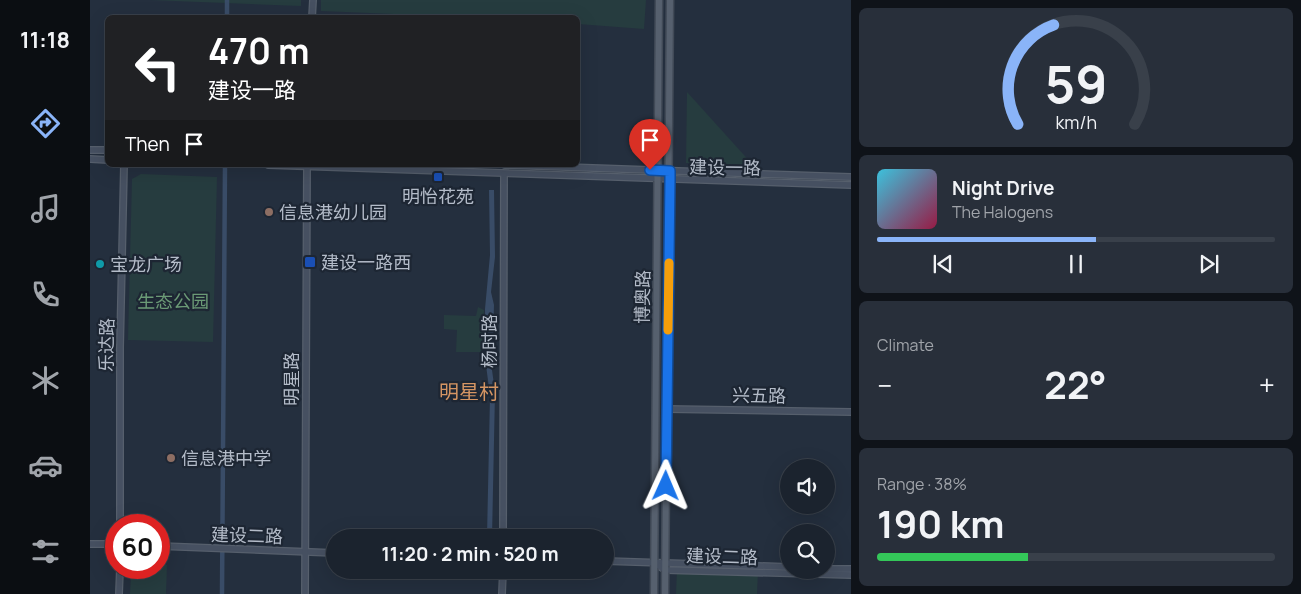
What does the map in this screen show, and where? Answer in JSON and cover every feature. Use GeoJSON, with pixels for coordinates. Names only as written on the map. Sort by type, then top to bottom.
{"type":"FeatureCollection","features":[{"type":"Feature","properties":{"kind":"main road"},"geometry":{"type":"LineString","coordinates":[[312,15],[313,0]]}},
{"type":"Feature","properties":{"kind":"main road","name":"博奥路"},"geometry":{"type":"LineString","coordinates":[[654,594],[659,0]]}},
{"type":"Feature","properties":{"kind":"main road","name":"博奥路"},"geometry":{"type":"LineString","coordinates":[[665,594],[670,180],[670,0]]}},
{"type":"Feature","properties":{"kind":"main road"},"geometry":{"type":"LineString","coordinates":[[90,150],[105,150]]}},
{"type":"Feature","properties":{"kind":"main road"},"geometry":{"type":"LineString","coordinates":[[90,159],[105,160]]}},
{"type":"Feature","properties":{"kind":"main road","name":"乐达路"},"geometry":{"type":"LineString","coordinates":[[120,514],[120,348],[124,167]]}},
{"type":"Feature","properties":{"kind":"main road","name":"明星路"},"geometry":{"type":"LineString","coordinates":[[305,594],[307,167]]}},
{"type":"Feature","properties":{"kind":"main road","name":"建设一路"},"geometry":{"type":"LineString","coordinates":[[332,167],[658,180],[851,185]]}},
{"type":"Feature","properties":{"kind":"main road","name":"建设一路"},"geometry":{"type":"LineString","coordinates":[[556,167],[851,177]]}},
{"type":"Feature","properties":{"kind":"main road","name":"杨时路"},"geometry":{"type":"LineString","coordinates":[[503,529],[504,174]]}},
{"type":"Feature","properties":{"kind":"main road","name":"兴五路"},"geometry":{"type":"LineString","coordinates":[[667,409],[851,412]]}},
{"type":"Feature","properties":{"kind":"main road"},"geometry":{"type":"LineString","coordinates":[[90,544],[105,544]]}},
{"type":"Feature","properties":{"kind":"main road","name":"建设二路"},"geometry":{"type":"LineString","coordinates":[[170,547],[326,553]]}},
{"type":"Feature","properties":{"kind":"main road"},"geometry":{"type":"LineString","coordinates":[[614,561],[654,562]]}},
{"type":"Feature","properties":{"kind":"main road","name":"建设二路"},"geometry":{"type":"LineString","coordinates":[[654,562],[665,566],[851,575]]}},
{"type":"Feature","properties":{"kind":"main road","name":"建设二路"},"geometry":{"type":"LineString","coordinates":[[665,566],[780,567]]}},
{"type":"Feature","properties":{"kind":"main road"},"geometry":{"type":"LineString","coordinates":[[835,568],[851,569]]}},
{"type":"Feature","properties":{"kind":"main road"},"geometry":{"type":"LineString","coordinates":[[119,594],[120,579]]}},
{"type":"Feature","properties":{"kind":"main road"},"geometry":{"type":"LineString","coordinates":[[502,594],[503,579]]}},
{"type":"Feature","properties":{"kind":"green space"},"geometry":{"type":"Polygon","coordinates":[[[150,0],[301,0],[301,6],[150,0]]]}},
{"type":"Feature","properties":{"kind":"green space"},"geometry":{"type":"Polygon","coordinates":[[[321,0],[646,0],[644,29],[580,24],[580,15],[417,15],[321,11],[321,0]]]}},
{"type":"Feature","properties":{"kind":"green space"},"geometry":{"type":"Polygon","coordinates":[[[687,92],[753,165],[686,163],[687,92]]]}},
{"type":"Feature","properties":{"kind":"green space","name":"生态公园"},"geometry":{"type":"Polygon","coordinates":[[[141,174],[217,177],[213,342],[128,340],[132,179],[141,174]]]}},
{"type":"Feature","properties":{"kind":"green space"},"geometry":{"type":"Polygon","coordinates":[[[478,307],[484,310],[483,352],[456,352],[457,330],[444,329],[444,315],[476,316],[478,307]]]}},
{"type":"Feature","properties":{"kind":"green space"},"geometry":{"type":"Polygon","coordinates":[[[677,568],[758,571],[757,594],[676,594],[677,568]]]}},
{"type":"Feature","properties":{"kind":"green space"},"geometry":{"type":"Polygon","coordinates":[[[131,579],[167,579],[166,594],[130,594],[131,579]]]}},
{"type":"Feature","properties":{"kind":"water"},"geometry":{"type":"Polygon","coordinates":[[[489,190],[494,190],[495,257],[491,292],[494,305],[492,370],[495,392],[492,529],[487,529],[490,396],[486,365],[485,309],[490,255],[489,190]]]}},
{"type":"Feature","properties":{"kind":"waterway"},"geometry":{"type":"LineString","coordinates":[[227,0],[227,15]]}},
{"type":"Feature","properties":{"kind":"waterway"},"geometry":{"type":"LineString","coordinates":[[222,594],[225,167]]}},
{"type":"Feature","properties":{"kind":"slow traffic"},"geometry":{"type":"LineString","coordinates":[[668,330],[669,263]]}},
{"type":"Feature","properties":{"kind":"place","name":"明怡花苑"},"geometry":{"type":"Point","coordinates":[438,177]}},
{"type":"Feature","properties":{"kind":"place","name":"信息港幼儿园"},"geometry":{"type":"Point","coordinates":[269,212]}},
{"type":"Feature","properties":{"kind":"place","name":"建设一路西"},"geometry":{"type":"Point","coordinates":[310,262]}},
{"type":"Feature","properties":{"kind":"place","name":"宝龙广场"},"geometry":{"type":"Point","coordinates":[100,264]}},
{"type":"Feature","properties":{"kind":"place","name":"信息港中学"},"geometry":{"type":"Point","coordinates":[171,458]}},
{"type":"Feature","properties":{"kind":"district","name":"明星村"},"geometry":{"type":"Point","coordinates":[469,391]}},
{"type":"Feature","properties":{"kind":"route"},"geometry":{"type":"LineString","coordinates":[[650,170],[670,171],[666,486]]}}]}
